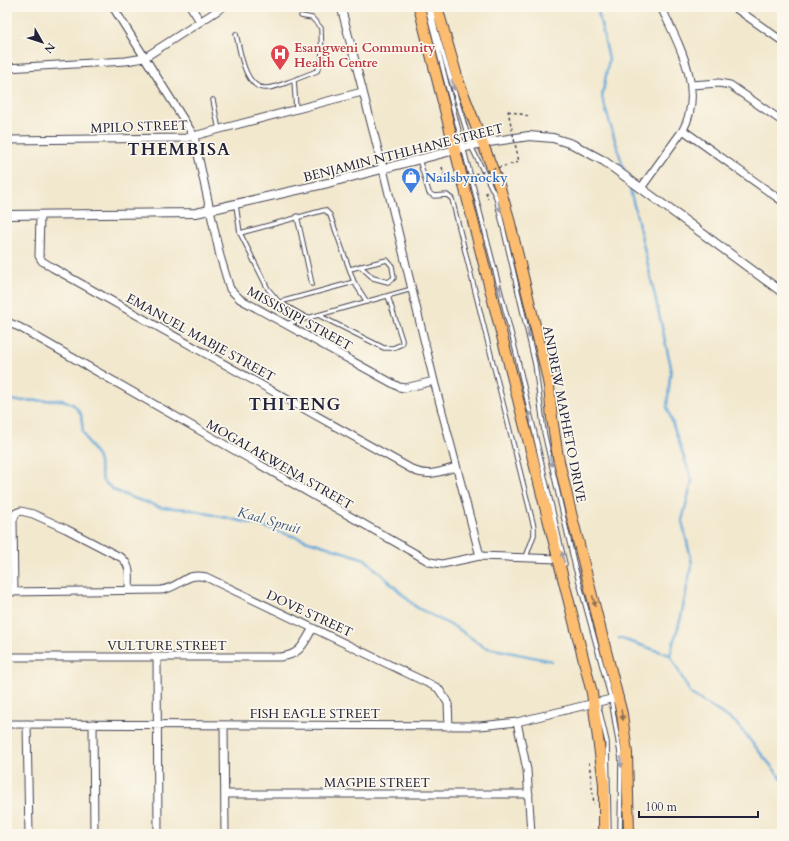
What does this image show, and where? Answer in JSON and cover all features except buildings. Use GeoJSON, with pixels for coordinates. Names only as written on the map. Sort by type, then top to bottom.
{"type":"FeatureCollection","features":[{"type":"Feature","properties":{"kind":"main road"},"geometry":{"type":"LineString","coordinates":[[419,7],[463,148],[558,559],[596,702],[604,784],[604,834]]}},
{"type":"Feature","properties":{"kind":"main road","name":"ANDREW MAPHETO DRIVE"},"geometry":{"type":"LineString","coordinates":[[437,7],[458,80],[508,215],[549,386],[554,436],[598,634],[615,698],[627,753],[629,834]]}},
{"type":"Feature","properties":{"kind":"street"},"geometry":{"type":"LineString","coordinates":[[113,7],[194,136]]}},
{"type":"Feature","properties":{"kind":"street"},"geometry":{"type":"LineString","coordinates":[[191,7],[200,22]]}},
{"type":"Feature","properties":{"kind":"street"},"geometry":{"type":"LineString","coordinates":[[7,68],[126,61],[144,58],[223,7]]}},
{"type":"Feature","properties":{"kind":"street"},"geometry":{"type":"LineString","coordinates":[[341,7],[383,168],[456,468],[480,556]]}},
{"type":"Feature","properties":{"kind":"street"},"geometry":{"type":"LineString","coordinates":[[639,186],[683,130],[688,120],[691,108],[691,85],[684,57],[661,7]]}},
{"type":"Feature","properties":{"kind":"street"},"geometry":{"type":"LineString","coordinates":[[734,7],[782,41]]}},
{"type":"Feature","properties":{"kind":"street"},"geometry":{"type":"LineString","coordinates":[[691,85],[719,83],[730,85],[782,121]]}},
{"type":"Feature","properties":{"kind":"street","name":"MPILO STREET"},"geometry":{"type":"LineString","coordinates":[[7,140],[178,139],[219,130],[362,92]]}},
{"type":"Feature","properties":{"kind":"street"},"geometry":{"type":"LineString","coordinates":[[683,130],[782,200]]}},
{"type":"Feature","properties":{"kind":"street","name":"MISSISSIPI STREET"},"geometry":{"type":"LineString","coordinates":[[194,136],[220,256],[233,294],[399,387],[405,388],[434,381]]}},
{"type":"Feature","properties":{"kind":"street","name":"BENJAMIN NTHLHANE STREET"},"geometry":{"type":"LineString","coordinates":[[7,215],[196,214],[482,142],[529,136],[541,136],[572,144],[604,161],[782,292]]}},
{"type":"Feature","properties":{"kind":"street","name":"EMANUEL MABJE STREET"},"geometry":{"type":"LineString","coordinates":[[40,216],[39,256],[52,268],[415,471],[425,474],[432,474],[456,468]]}},
{"type":"Feature","properties":{"kind":"street","name":"MOGALAKWENA STREET"},"geometry":{"type":"LineString","coordinates":[[7,322],[19,327],[426,560],[442,564],[480,556],[558,559]]}},
{"type":"Feature","properties":{"kind":"street"},"geometry":{"type":"LineString","coordinates":[[10,591],[13,520],[16,513],[21,511],[39,517],[122,558],[130,570],[130,590]]}},
{"type":"Feature","properties":{"kind":"street","name":"DOVE STREET"},"geometry":{"type":"LineString","coordinates":[[10,591],[168,589],[190,576],[206,577],[438,688],[442,691],[448,703],[449,726]]}},
{"type":"Feature","properties":{"kind":"street","name":"VULTURE STREET"},"geometry":{"type":"LineString","coordinates":[[7,657],[290,656],[300,650],[313,628]]}},
{"type":"Feature","properties":{"kind":"street"},"geometry":{"type":"LineString","coordinates":[[157,657],[158,834]]}},
{"type":"Feature","properties":{"kind":"street","name":"FISH EAGLE STREET"},"geometry":{"type":"LineString","coordinates":[[7,724],[480,726],[517,722],[615,698]]}},
{"type":"Feature","properties":{"kind":"street"},"geometry":{"type":"LineString","coordinates":[[517,722],[527,770],[531,834]]}},
{"type":"Feature","properties":{"kind":"street"},"geometry":{"type":"LineString","coordinates":[[27,724],[29,834]]}},
{"type":"Feature","properties":{"kind":"street"},"geometry":{"type":"LineString","coordinates":[[93,724],[94,834]]}},
{"type":"Feature","properties":{"kind":"street"},"geometry":{"type":"LineString","coordinates":[[224,725],[225,834]]}},
{"type":"Feature","properties":{"kind":"street","name":"MAGPIE STREET"},"geometry":{"type":"LineString","coordinates":[[225,794],[529,794]]}},
{"type":"Feature","properties":{"kind":"lane"},"geometry":{"type":"LineString","coordinates":[[427,7],[514,348],[580,638]]}},
{"type":"Feature","properties":{"kind":"lane"},"geometry":{"type":"LineString","coordinates":[[431,7],[463,148],[496,196],[535,364],[548,447],[575,567],[598,634]]}},
{"type":"Feature","properties":{"kind":"lane"},"geometry":{"type":"LineString","coordinates":[[236,34],[246,74],[252,82],[258,86],[266,88],[294,80],[317,71],[322,61],[321,28],[312,18],[301,16]]}},
{"type":"Feature","properties":{"kind":"lane"},"geometry":{"type":"LineString","coordinates":[[294,80],[296,109]]}},
{"type":"Feature","properties":{"kind":"lane"},"geometry":{"type":"LineString","coordinates":[[213,100],[219,130]]}},
{"type":"Feature","properties":{"kind":"lane"},"geometry":{"type":"LineString","coordinates":[[419,159],[429,193],[434,196],[447,195],[452,199],[534,527],[534,535],[526,558]]}},
{"type":"Feature","properties":{"kind":"lane"},"geometry":{"type":"LineString","coordinates":[[236,205],[240,233],[268,289],[279,302],[307,318]]}},
{"type":"Feature","properties":{"kind":"lane"},"geometry":{"type":"LineString","coordinates":[[240,233],[322,209],[328,212],[354,282],[367,302]]}},
{"type":"Feature","properties":{"kind":"lane"},"geometry":{"type":"LineString","coordinates":[[297,216],[312,284]]}},
{"type":"Feature","properties":{"kind":"lane"},"geometry":{"type":"LineString","coordinates":[[350,269],[360,266],[387,260],[392,266],[394,278],[388,282],[378,280],[360,266]]}},
{"type":"Feature","properties":{"kind":"lane"},"geometry":{"type":"LineString","coordinates":[[279,302],[354,282]]}},
{"type":"Feature","properties":{"kind":"lane"},"geometry":{"type":"LineString","coordinates":[[286,324],[412,289]]}},
{"type":"Feature","properties":{"kind":"lane"},"geometry":{"type":"LineString","coordinates":[[318,315],[384,348],[393,348],[402,344],[402,340],[388,296]]}},
{"type":"Feature","properties":{"kind":"lane"},"geometry":{"type":"LineString","coordinates":[[615,698],[621,759],[620,834]]}},
{"type":"Feature","properties":{"kind":"lane"},"geometry":{"type":"LineString","coordinates":[[596,702],[607,742],[609,834]]}},
{"type":"Feature","properties":{"kind":"path"},"geometry":{"type":"LineString","coordinates":[[442,167],[446,182],[519,162],[508,111],[529,116]]}},
{"type":"Feature","properties":{"kind":"path"},"geometry":{"type":"LineString","coordinates":[[589,762],[595,810]]}},
{"type":"Feature","properties":{"kind":"waterway"},"geometry":{"type":"LineString","coordinates":[[597,7],[609,59],[602,97],[625,173]]}},
{"type":"Feature","properties":{"kind":"waterway"},"geometry":{"type":"LineString","coordinates":[[628,182],[671,367],[667,407],[692,481],[682,521],[692,563],[681,617],[670,655]]}},
{"type":"Feature","properties":{"kind":"waterway","name":"Kaal Spruit"},"geometry":{"type":"LineString","coordinates":[[7,399],[17,401],[63,400],[74,405],[81,414],[83,432],[98,458],[103,481],[114,490],[160,507],[187,509],[258,525],[365,559],[416,607],[460,630],[484,647],[552,661]]}},
{"type":"Feature","properties":{"kind":"waterway","name":"Kaal Spruit"},"geometry":{"type":"LineString","coordinates":[[619,638],[670,655],[691,694],[735,722],[782,779]]}},
{"type":"Feature","properties":{"kind":"place","name":"Esangweni Community Health Centre"},"geometry":{"type":"Point","coordinates":[280,71]}},
{"type":"Feature","properties":{"kind":"place","name":"Nailsbynocky"},"geometry":{"type":"Point","coordinates":[411,194]}},
{"type":"Feature","properties":{"kind":"district","name":"THEMBISA"},"geometry":{"type":"Point","coordinates":[179,149]}},
{"type":"Feature","properties":{"kind":"district","name":"THITENG"},"geometry":{"type":"Point","coordinates":[295,404]}}]}
